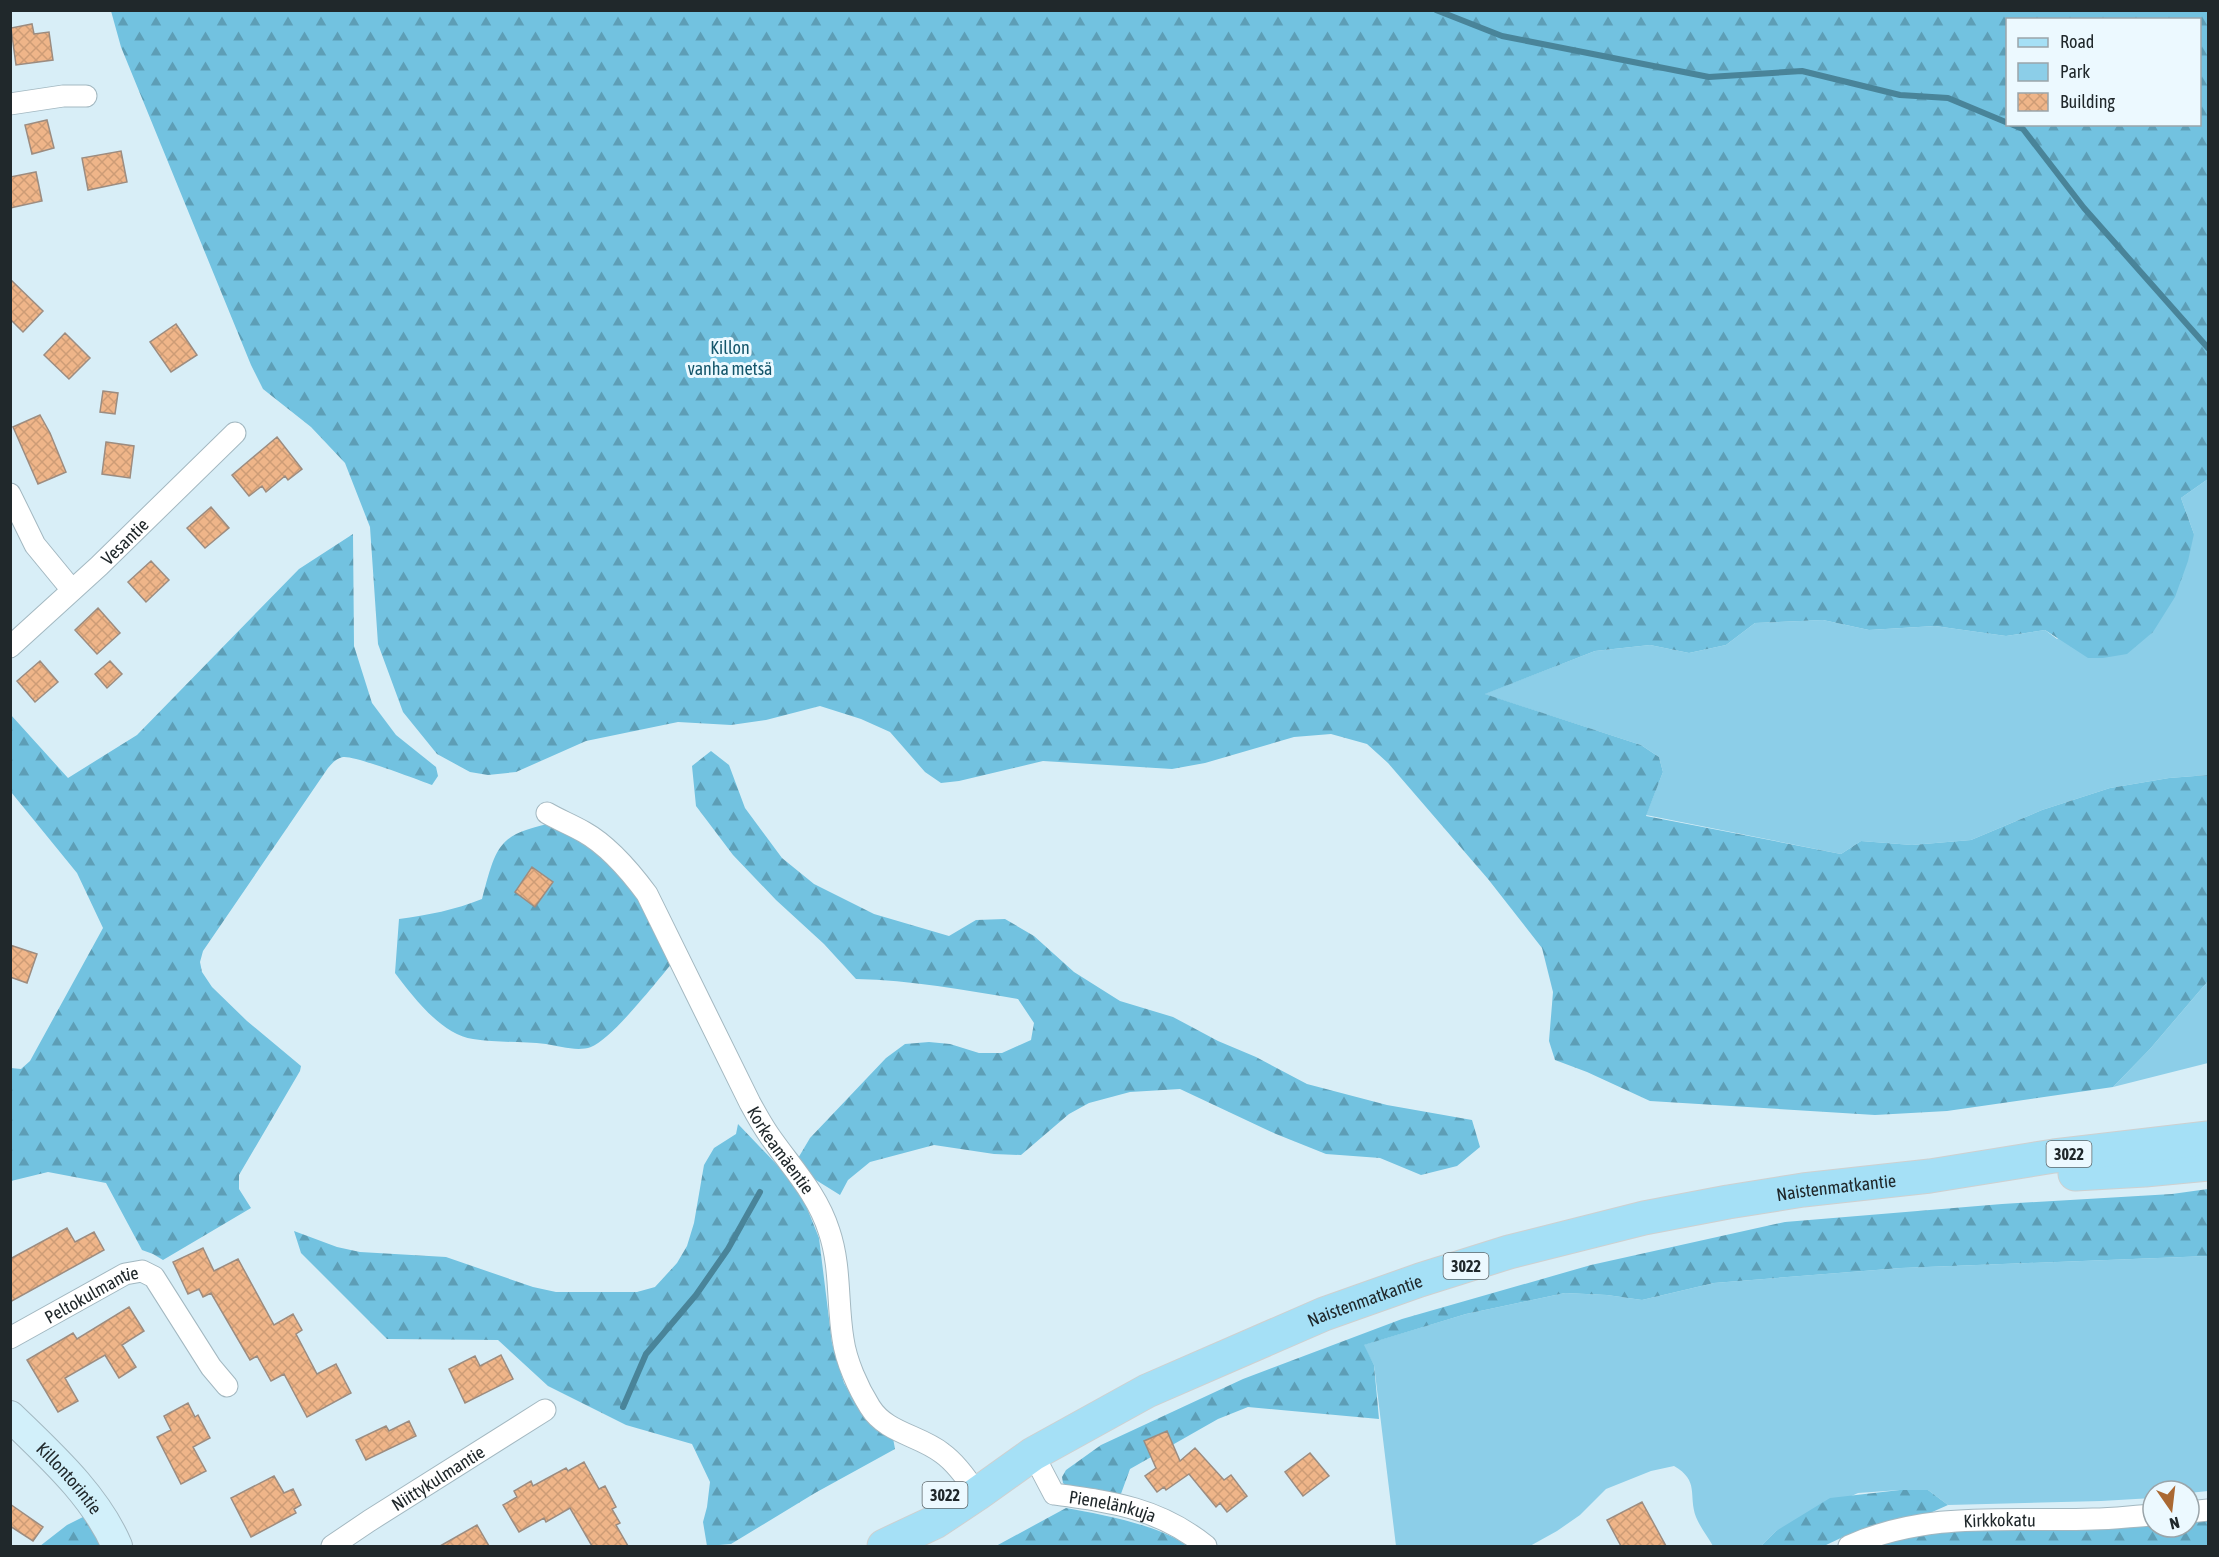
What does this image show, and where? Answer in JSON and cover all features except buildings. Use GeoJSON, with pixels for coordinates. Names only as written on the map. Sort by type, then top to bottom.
{"type":"FeatureCollection","features":[{"type":"Feature","properties":{"kind":"main road","name":"Naistenmatkantie"},"geometry":{"type":"LineString","coordinates":[[863,1546],[1147,1391],[1324,1314],[1419,1280],[1509,1252],[1644,1218],[1728,1202],[1803,1190],[1930,1176],[2054,1156],[2208,1138]]}},
{"type":"Feature","properties":{"kind":"main road","name":"Naistenmatkantie"},"geometry":{"type":"LineString","coordinates":[[1930,1176],[2050,1175],[2208,1164]]}},
{"type":"Feature","properties":{"kind":"main road","name":"Naistenmatkantie"},"geometry":{"type":"LineString","coordinates":[[884,1546],[935,1522],[973,1487]]}},
{"type":"Feature","properties":{"kind":"street"},"geometry":{"type":"LineString","coordinates":[[10,104],[63,96],[86,96]]}},
{"type":"Feature","properties":{"kind":"street","name":"Vesantie"},"geometry":{"type":"LineString","coordinates":[[10,647],[99,566],[235,433]]}},
{"type":"Feature","properties":{"kind":"street"},"geometry":{"type":"LineString","coordinates":[[10,494],[35,544],[72,590]]}},
{"type":"Feature","properties":{"kind":"street","name":"Korkeamäentie"},"geometry":{"type":"LineString","coordinates":[[547,813],[586,833],[604,846],[634,876],[647,894],[750,1104],[768,1134],[820,1207],[836,1257],[843,1340],[850,1363],[870,1408],[895,1430],[942,1452],[973,1487]]}},
{"type":"Feature","properties":{"kind":"street","name":"Peltokulmantie"},"geometry":{"type":"LineString","coordinates":[[10,1338],[125,1274],[142,1271],[154,1277],[210,1366],[227,1386]]}},
{"type":"Feature","properties":{"kind":"street","name":"Niittykulmantie"},"geometry":{"type":"LineString","coordinates":[[332,1546],[545,1410]]}},
{"type":"Feature","properties":{"kind":"street","name":"Killontorintie"},"geometry":{"type":"LineString","coordinates":[[10,1416],[87,1497],[103,1517],[117,1546]]}},
{"type":"Feature","properties":{"kind":"street","name":"Pienelänkuja"},"geometry":{"type":"LineString","coordinates":[[1033,1454],[1054,1494],[1142,1510],[1164,1518],[1186,1530],[1206,1546]]}},
{"type":"Feature","properties":{"kind":"street","name":"Kirkkokatu"},"geometry":{"type":"LineString","coordinates":[[1849,1546],[1890,1531],[1920,1524],[1956,1520],[2094,1519],[2141,1516]]}},
{"type":"Feature","properties":{"kind":"green space","name":"Killon vanha metsä"},"geometry":{"type":"Polygon","coordinates":[[[111,11],[2208,11],[2208,479],[2181,498],[2194,534],[2188,561],[2175,597],[2153,632],[2127,654],[2088,658],[2045,630],[2006,636],[1935,626],[1869,630],[1823,620],[1755,623],[1726,645],[1689,653],[1650,645],[1595,651],[1485,694],[1641,745],[1659,757],[1663,772],[1646,816],[1841,854],[1861,841],[1912,845],[1971,840],[2042,810],[2110,788],[2169,778],[2208,775],[2208,981],[2150,1049],[2113,1087],[1947,1111],[1875,1115],[1650,1101],[1555,1060],[1549,1041],[1553,992],[1542,948],[1488,879],[1388,763],[1367,744],[1331,734],[1294,737],[1205,763],[1172,769],[1043,761],[959,781],[941,783],[925,772],[890,732],[861,719],[820,706],[766,720],[731,725],[678,722],[586,741],[516,772],[488,775],[470,772],[437,754],[403,712],[378,644],[370,527],[345,463],[311,427],[263,389],[251,365],[121,47],[111,11]]]}},
{"type":"Feature","properties":{"kind":"green space"},"geometry":{"type":"Polygon","coordinates":[[[2208,479],[2208,775],[2169,778],[2110,788],[2042,810],[1971,840],[1912,845],[1861,841],[1841,854],[1646,815],[1663,772],[1659,757],[1641,745],[1484,694],[1595,651],[1650,645],[1689,653],[1726,645],[1755,623],[1823,620],[1869,630],[1935,626],[2006,636],[2045,630],[2057,639],[2194,534],[2181,498],[2208,479]]]}},
{"type":"Feature","properties":{"kind":"green space"},"geometry":{"type":"Polygon","coordinates":[[[353,534],[354,646],[372,703],[396,735],[436,767],[438,776],[432,785],[360,760],[349,757],[339,758],[328,768],[203,951],[200,962],[202,972],[212,987],[247,1021],[301,1066],[239,1175],[239,1189],[251,1208],[163,1260],[142,1250],[106,1183],[48,1172],[11,1181],[11,1068],[21,1069],[30,1061],[103,928],[77,873],[11,792],[11,715],[68,778],[137,735],[299,569],[353,534]]]}},
{"type":"Feature","properties":{"kind":"green space"},"geometry":{"type":"Polygon","coordinates":[[[711,751],[729,765],[745,808],[782,858],[814,884],[874,914],[949,936],[976,920],[1005,919],[1034,936],[1074,972],[1120,1001],[1173,1017],[1307,1084],[1387,1105],[1472,1120],[1480,1147],[1457,1166],[1421,1175],[1380,1158],[1326,1154],[1276,1134],[1180,1089],[1130,1092],[1089,1103],[1069,1114],[1021,1155],[994,1154],[934,1145],[870,1162],[848,1180],[840,1195],[803,1172],[797,1160],[810,1138],[886,1058],[905,1044],[929,1042],[950,1044],[979,1053],[1002,1053],[1031,1040],[1034,1023],[1018,999],[917,983],[856,979],[824,944],[776,900],[733,855],[696,806],[692,766],[711,751]]]}},
{"type":"Feature","properties":{"kind":"green space"},"geometry":{"type":"Polygon","coordinates":[[[557,822],[595,846],[635,888],[673,962],[622,1022],[591,1047],[574,1049],[461,1036],[429,1014],[395,973],[399,919],[441,912],[482,899],[492,865],[503,844],[522,831],[557,822]]]}},
{"type":"Feature","properties":{"kind":"green space"},"geometry":{"type":"Polygon","coordinates":[[[2208,981],[2208,1063],[2113,1087],[2150,1049],[2208,981]]]}},
{"type":"Feature","properties":{"kind":"green space"},"geometry":{"type":"Polygon","coordinates":[[[738,1124],[782,1170],[803,1198],[819,1238],[832,1343],[844,1383],[865,1418],[893,1438],[895,1449],[815,1493],[731,1544],[707,1546],[703,1522],[710,1482],[692,1444],[626,1425],[548,1386],[498,1340],[387,1339],[301,1253],[294,1231],[337,1247],[360,1252],[446,1257],[533,1287],[556,1292],[637,1292],[655,1287],[677,1263],[687,1246],[694,1223],[704,1165],[714,1148],[736,1134],[738,1124]]]}},
{"type":"Feature","properties":{"kind":"green space"},"geometry":{"type":"Polygon","coordinates":[[[2208,1189],[2208,1256],[1901,1268],[1714,1283],[1642,1300],[1607,1295],[1565,1293],[1466,1314],[1364,1345],[1374,1365],[1379,1419],[1248,1407],[1218,1419],[1130,1469],[1118,1502],[1069,1489],[1063,1483],[1062,1477],[1066,1470],[1101,1445],[1243,1379],[1402,1319],[1591,1265],[1785,1222],[2002,1204],[2172,1194],[2208,1189]]]}},
{"type":"Feature","properties":{"kind":"green space"},"geometry":{"type":"Polygon","coordinates":[[[2208,1256],[2208,1491],[2201,1492],[2201,1479],[2141,1479],[2141,1499],[1948,1505],[1928,1490],[1858,1493],[1776,1531],[1761,1546],[1713,1546],[1696,1517],[1690,1483],[1687,1477],[1674,1466],[1651,1471],[1606,1489],[1580,1515],[1530,1546],[1396,1546],[1374,1365],[1363,1345],[1466,1314],[1565,1293],[1607,1295],[1642,1300],[1714,1283],[1901,1268],[2208,1256]]]}},
{"type":"Feature","properties":{"kind":"green space"},"geometry":{"type":"Polygon","coordinates":[[[1900,1490],[1928,1490],[1948,1505],[1930,1513],[1845,1536],[1824,1546],[1761,1546],[1776,1531],[1830,1498],[1900,1490]]]}},
{"type":"Feature","properties":{"kind":"green space"},"geometry":{"type":"Polygon","coordinates":[[[1066,1508],[1146,1526],[1187,1546],[996,1546],[1066,1508]]]}},
{"type":"Feature","properties":{"kind":"green space"},"geometry":{"type":"Polygon","coordinates":[[[85,1516],[102,1546],[40,1546],[67,1525],[85,1516]]]}},
{"type":"Feature","properties":{"kind":"green space"},"geometry":{"type":"Polygon","coordinates":[[[2208,1519],[2208,1546],[1869,1546],[1933,1532],[2141,1523],[2141,1539],[2201,1539],[2201,1520],[2208,1519]]]}},
{"type":"Feature","properties":{"kind":"waterway"},"geometry":{"type":"LineString","coordinates":[[1436,10],[1502,36],[1709,77],[1802,71],[1900,95],[1948,98],[2006,122]]}},
{"type":"Feature","properties":{"kind":"waterway"},"geometry":{"type":"LineString","coordinates":[[2016,126],[2023,129],[2084,208],[2208,348]]}},
{"type":"Feature","properties":{"kind":"waterway"},"geometry":{"type":"LineString","coordinates":[[623,1407],[646,1354],[696,1295],[728,1249],[760,1192]]}}]}
